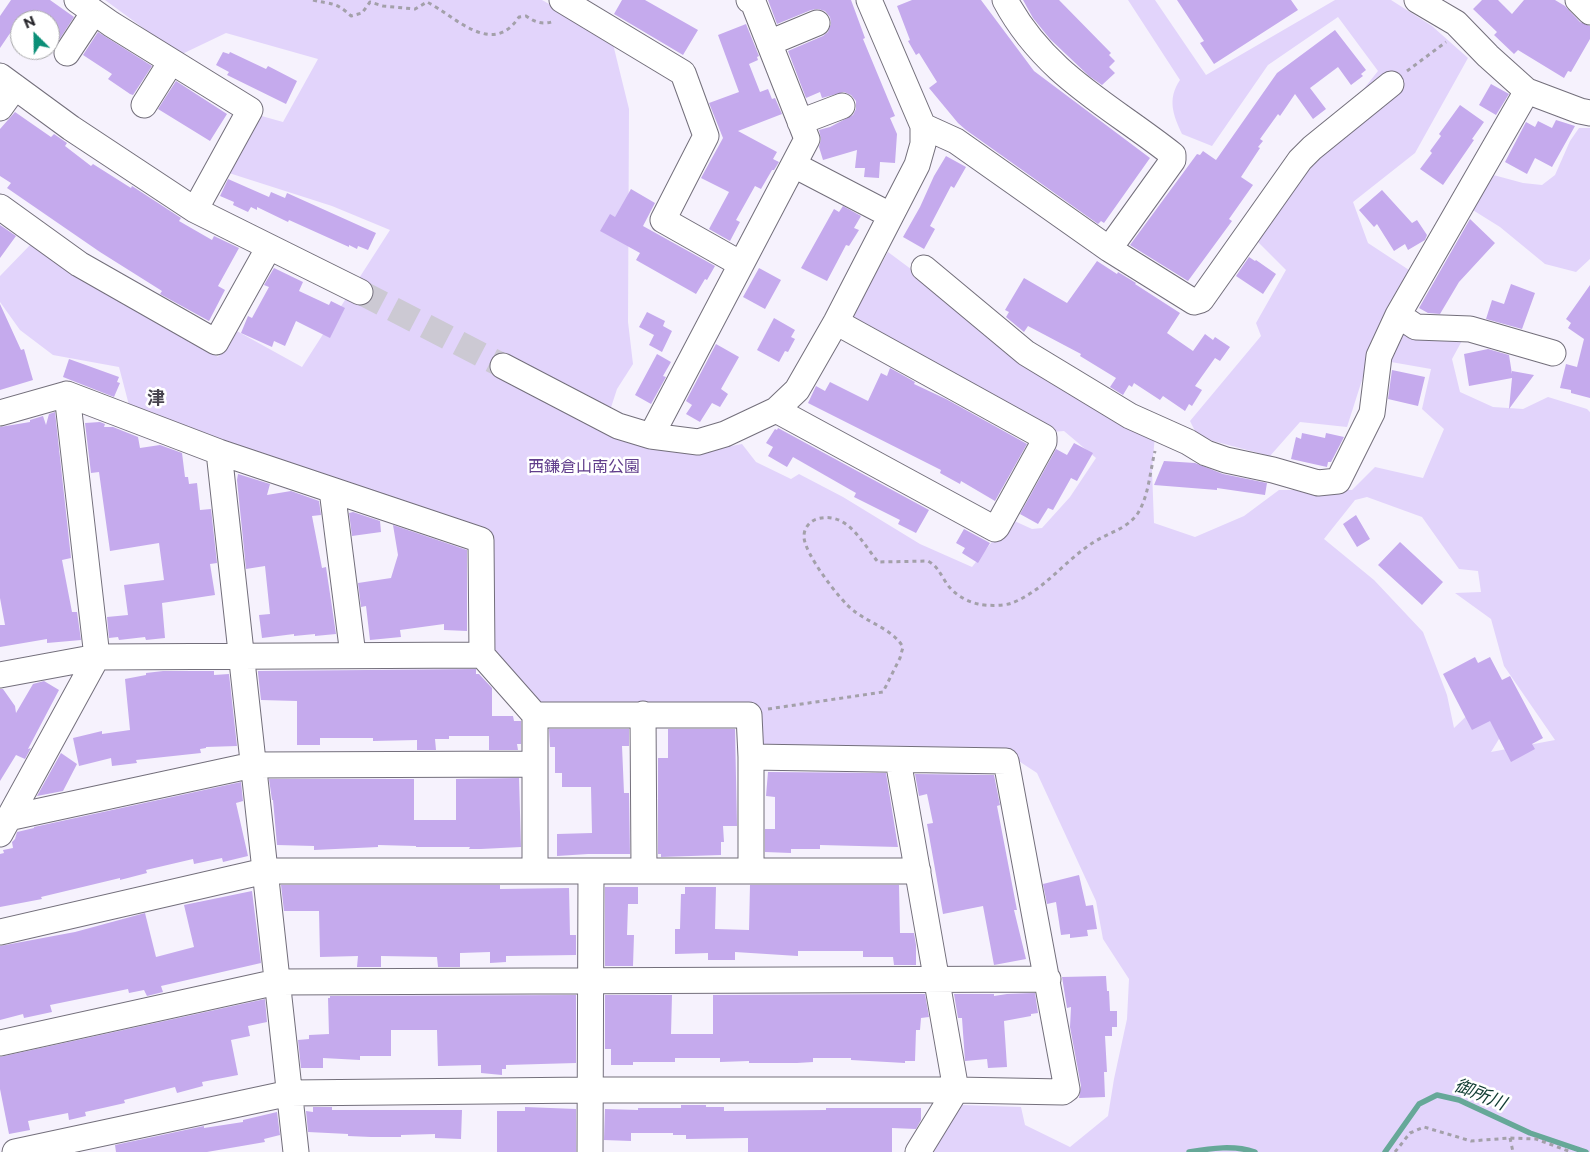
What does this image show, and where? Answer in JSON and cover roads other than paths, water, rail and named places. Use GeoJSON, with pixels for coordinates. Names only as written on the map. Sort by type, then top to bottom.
{"type":"FeatureCollection","features":[{"type":"Feature","properties":{"kind":"street"},"geometry":{"type":"LineString","coordinates":[[503,366],[618,426],[651,436],[698,442],[726,434],[776,410],[797,390],[836,322],[916,165],[923,144],[923,126],[869,0]]}},
{"type":"Feature","properties":{"kind":"street"},"geometry":{"type":"LineString","coordinates":[[1006,0],[1014,16],[1035,45],[1060,71],[1173,156],[1173,160],[1109,250]]}},
{"type":"Feature","properties":{"kind":"street"},"geometry":{"type":"LineString","coordinates":[[1416,0],[1456,23],[1488,56],[1527,91],[1590,113]]}},
{"type":"Feature","properties":{"kind":"street"},"geometry":{"type":"LineString","coordinates":[[1578,0],[1590,12]]}},
{"type":"Feature","properties":{"kind":"street"},"geometry":{"type":"LineString","coordinates":[[651,436],[807,139],[752,1]]}},
{"type":"Feature","properties":{"kind":"street"},"geometry":{"type":"LineString","coordinates":[[67,53],[86,6],[171,62],[250,110],[195,210]]}},
{"type":"Feature","properties":{"kind":"street"},"geometry":{"type":"LineString","coordinates":[[559,10],[683,73],[706,136],[663,220],[742,264]]}},
{"type":"Feature","properties":{"kind":"street"},"geometry":{"type":"LineString","coordinates":[[769,42],[817,23]]}},
{"type":"Feature","properties":{"kind":"street"},"geometry":{"type":"LineString","coordinates":[[144,105],[171,62]]}},
{"type":"Feature","properties":{"kind":"street"},"geometry":{"type":"LineString","coordinates":[[0,108],[8,82],[71,128],[195,210],[360,292]]}},
{"type":"Feature","properties":{"kind":"street"},"geometry":{"type":"LineString","coordinates":[[923,126],[956,141],[1109,250],[1194,302],[1201,300],[1300,160],[1312,148],[1391,84]]}},
{"type":"Feature","properties":{"kind":"street"},"geometry":{"type":"LineString","coordinates":[[924,268],[1026,353],[1130,416],[1188,442],[1206,453],[1226,460],[1273,470],[1318,483],[1338,481],[1372,413],[1379,356],[1398,315],[1527,91]]}},
{"type":"Feature","properties":{"kind":"street"},"geometry":{"type":"LineString","coordinates":[[800,122],[842,106]]}},
{"type":"Feature","properties":{"kind":"street"},"geometry":{"type":"LineString","coordinates":[[794,165],[890,215]]}},
{"type":"Feature","properties":{"kind":"street"},"geometry":{"type":"LineString","coordinates":[[0,207],[80,264],[216,342],[269,247]]}},
{"type":"Feature","properties":{"kind":"street"},"geometry":{"type":"LineString","coordinates":[[1398,315],[1416,326],[1470,329],[1553,353]]}},
{"type":"Feature","properties":{"kind":"street"},"geometry":{"type":"LineString","coordinates":[[776,410],[995,529],[997,528],[1044,442],[1044,437],[836,322]]}},
{"type":"Feature","properties":{"kind":"street"},"geometry":{"type":"LineString","coordinates":[[0,413],[67,394],[219,452],[481,540],[482,655],[535,715],[535,871]]}},
{"type":"Feature","properties":{"kind":"street"},"geometry":{"type":"LineString","coordinates":[[4,826],[97,657],[67,394]]}},
{"type":"Feature","properties":{"kind":"street"},"geometry":{"type":"LineString","coordinates":[[219,452],[296,1152]]}},
{"type":"Feature","properties":{"kind":"street"},"geometry":{"type":"LineString","coordinates":[[332,490],[353,655]]}},
{"type":"Feature","properties":{"kind":"street"},"geometry":{"type":"LineString","coordinates":[[0,675],[97,657],[482,655]]}},
{"type":"Feature","properties":{"kind":"street"},"geometry":{"type":"LineString","coordinates":[[642,714],[644,871]]}},
{"type":"Feature","properties":{"kind":"street"},"geometry":{"type":"LineString","coordinates":[[535,715],[749,715],[751,757],[750,871]]}},
{"type":"Feature","properties":{"kind":"street"},"geometry":{"type":"LineString","coordinates":[[15,1152],[290,1093],[590,1090],[956,1090],[1063,1092],[1067,1089],[1006,761],[751,757]]}},
{"type":"Feature","properties":{"kind":"street"},"geometry":{"type":"LineString","coordinates":[[898,760],[956,1090],[918,1152]]}},
{"type":"Feature","properties":{"kind":"street"},"geometry":{"type":"LineString","coordinates":[[4,826],[253,766],[534,764]]}},
{"type":"Feature","properties":{"kind":"street"},"geometry":{"type":"LineString","coordinates":[[0,932],[265,871],[918,871]]}},
{"type":"Feature","properties":{"kind":"street"},"geometry":{"type":"LineString","coordinates":[[590,1152],[591,871]]}},
{"type":"Feature","properties":{"kind":"street"},"geometry":{"type":"LineString","coordinates":[[0,1043],[277,982],[1048,979]]}},
{"type":"Feature","properties":{"kind":"waterway","name":"御所川"},"geometry":{"type":"LineString","coordinates":[[1385,1152],[1419,1104],[1437,1095],[1459,1100],[1530,1133],[1586,1152]]}},
{"type":"Feature","properties":{"kind":"waterway","name":"御所川"},"geometry":{"type":"LineString","coordinates":[[1189,1152],[1214,1148],[1231,1148],[1255,1152]]}},
{"type":"Feature","properties":{"kind":"tunnel"},"geometry":{"type":"LineString","coordinates":[[360,292],[503,366]]}},
{"type":"Feature","properties":{"kind":"district","name":"津"},"geometry":{"type":"Point","coordinates":[156,399]}},
{"type":"Feature","properties":{"kind":"park label","name":"西鎌倉山南公園"},"geometry":{"type":"Point","coordinates":[584,467]}}]}
